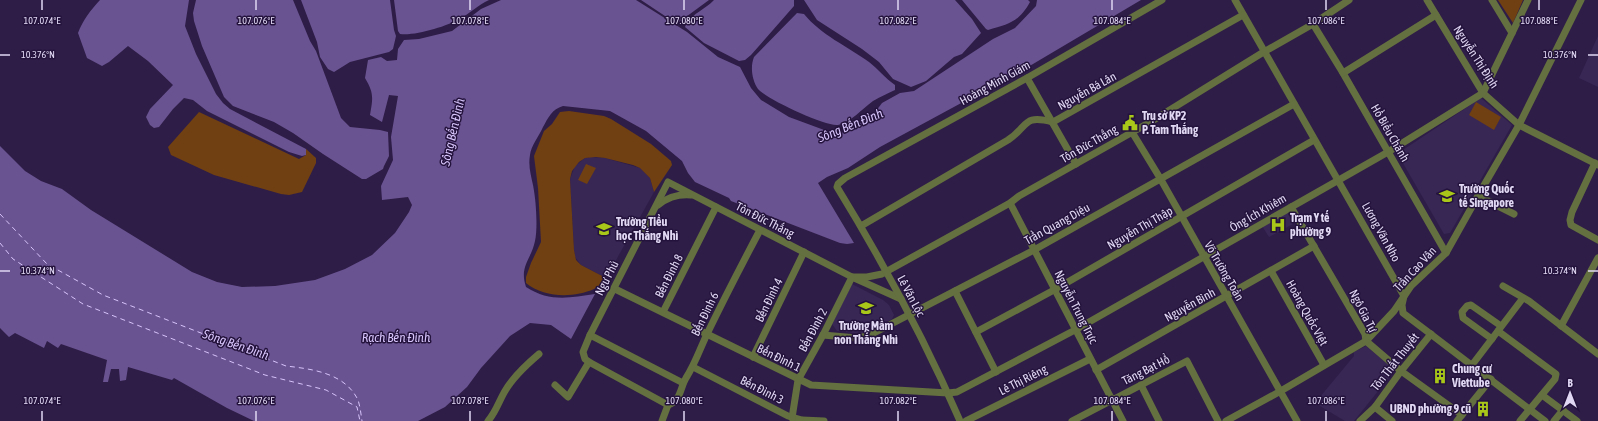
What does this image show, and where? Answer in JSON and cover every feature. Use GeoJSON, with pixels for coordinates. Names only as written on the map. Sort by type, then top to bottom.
{"type":"FeatureCollection","features":[{"type":"Feature","properties":{"kind":"street","name":"Hoàng Minh Giám"},"geometry":{"type":"LineString","coordinates":[[838,184],[845,178],[1027,78],[1162,0]]}},
{"type":"Feature","properties":{"kind":"street"},"geometry":{"type":"LineString","coordinates":[[1235,0],[1265,51]]}},
{"type":"Feature","properties":{"kind":"street","name":"Tôn Đức Thắng"},"geometry":{"type":"LineString","coordinates":[[852,277],[867,277],[886,272],[1010,203],[1313,24],[1349,0]]}},
{"type":"Feature","properties":{"kind":"street","name":"Nguyễn Thị Định"},"geometry":{"type":"LineString","coordinates":[[1427,0],[1484,93],[1519,125],[1596,164]]}},
{"type":"Feature","properties":{"kind":"street"},"geometry":{"type":"LineString","coordinates":[[1492,0],[1512,33]]}},
{"type":"Feature","properties":{"kind":"street"},"geometry":{"type":"LineString","coordinates":[[1484,93],[1528,0]]}},
{"type":"Feature","properties":{"kind":"street","name":"Trần Cao Vân"},"geometry":{"type":"LineString","coordinates":[[1226,421],[1279,392],[1366,340],[1394,311],[1411,286],[1446,253],[1519,125],[1582,0]]}},
{"type":"Feature","properties":{"kind":"street","name":"Nguyễn Bá Lân"},"geometry":{"type":"LineString","coordinates":[[860,226],[1008,140],[1015,135],[1025,123],[1038,118],[1053,122],[1243,15]]}},
{"type":"Feature","properties":{"kind":"street"},"geometry":{"type":"LineString","coordinates":[[1343,73],[1436,15]]}},
{"type":"Feature","properties":{"kind":"street","name":"Hồ Biểu Chánh"},"geometry":{"type":"LineString","coordinates":[[1313,24],[1343,73],[1446,253]]}},
{"type":"Feature","properties":{"kind":"street","name":"Lương Văn Nho"},"geometry":{"type":"LineString","coordinates":[[1265,51],[1314,140],[1404,296],[1402,305],[1404,313],[1545,421]]}},
{"type":"Feature","properties":{"kind":"street"},"geometry":{"type":"LineString","coordinates":[[1027,78],[1076,164]]}},
{"type":"Feature","properties":{"kind":"street","name":"Ông Ích Khiêm"},"geometry":{"type":"LineString","coordinates":[[948,394],[957,392],[1075,330],[1388,152],[1484,93]]}},
{"type":"Feature","properties":{"kind":"street","name":"Trần Quang Diệu"},"geometry":{"type":"LineString","coordinates":[[823,336],[861,338],[868,336],[1034,250],[1294,104]]}},
{"type":"Feature","properties":{"kind":"street","name":"Võ Trường Toản"},"geometry":{"type":"LineString","coordinates":[[1132,132],[1160,178],[1279,392],[1297,421]]}},
{"type":"Feature","properties":{"kind":"street","name":"Nguyễn Thị Thập"},"geometry":{"type":"LineString","coordinates":[[976,332],[1054,290],[1314,140]]}},
{"type":"Feature","properties":{"kind":"street"},"geometry":{"type":"LineString","coordinates":[[1596,164],[1572,212],[1570,220],[1573,226],[1598,240]]}},
{"type":"Feature","properties":{"kind":"street","name":"Tôn Đức Thắng"},"geometry":{"type":"LineString","coordinates":[[668,182],[852,277],[902,300]]}},
{"type":"Feature","properties":{"kind":"street","name":"Ngư Phủ"},"geometry":{"type":"LineString","coordinates":[[589,362],[585,359],[584,352],[590,335],[615,289],[668,182]]}},
{"type":"Feature","properties":{"kind":"street","name":"Lê Văn Lộc"},"geometry":{"type":"LineString","coordinates":[[838,184],[837,187],[902,300],[960,421]]}},
{"type":"Feature","properties":{"kind":"street"},"geometry":{"type":"LineString","coordinates":[[656,207],[669,198],[675,196],[695,196]]}},
{"type":"Feature","properties":{"kind":"street"},"geometry":{"type":"LineString","coordinates":[[1478,196],[1514,214]]}},
{"type":"Feature","properties":{"kind":"street","name":"Nguyễn Trung Trực"},"geometry":{"type":"LineString","coordinates":[[1010,203],[1123,421]]}},
{"type":"Feature","properties":{"kind":"street","name":"Ngô Gia Tự"},"geometry":{"type":"LineString","coordinates":[[1291,206],[1365,334],[1366,340],[1401,371],[1462,414]]}},
{"type":"Feature","properties":{"kind":"street","name":"Bến Đình 8"},"geometry":{"type":"LineString","coordinates":[[663,312],[716,207]]}},
{"type":"Feature","properties":{"kind":"street","name":"Bến Đình 6"},"geometry":{"type":"LineString","coordinates":[[662,421],[668,405],[675,402],[683,383],[693,367],[707,335],[760,230]]}},
{"type":"Feature","properties":{"kind":"street","name":"Nguyễn Bình"},"geometry":{"type":"LineString","coordinates":[[1096,370],[1314,246]]}},
{"type":"Feature","properties":{"kind":"street","name":"Bến Đình 4"},"geometry":{"type":"LineString","coordinates":[[753,357],[804,252]]}},
{"type":"Feature","properties":{"kind":"street"},"geometry":{"type":"LineString","coordinates":[[1561,326],[1598,258]]}},
{"type":"Feature","properties":{"kind":"street","name":"Hoàng Quốc Việt"},"geometry":{"type":"LineString","coordinates":[[1271,271],[1324,365]]}},
{"type":"Feature","properties":{"kind":"street","name":"Bến Đình 2"},"geometry":{"type":"LineString","coordinates":[[792,418],[798,380],[823,336],[852,277]]}},
{"type":"Feature","properties":{"kind":"street"},"geometry":{"type":"LineString","coordinates":[[1503,286],[1523,298],[1598,354]]}},
{"type":"Feature","properties":{"kind":"street","name":"Bến Đình 1"},"geometry":{"type":"LineString","coordinates":[[615,289],[798,380],[811,385],[948,394]]}},
{"type":"Feature","properties":{"kind":"street"},"geometry":{"type":"LineString","coordinates":[[955,291],[996,372]]}},
{"type":"Feature","properties":{"kind":"street"},"geometry":{"type":"LineString","coordinates":[[1472,365],[1523,298]]}},
{"type":"Feature","properties":{"kind":"street"},"geometry":{"type":"LineString","coordinates":[[1492,339],[1463,318],[1462,312],[1468,305],[1471,305],[1556,374],[1555,379],[1520,421]]}},
{"type":"Feature","properties":{"kind":"street","name":"Tôn Thất Thuyết"},"geometry":{"type":"LineString","coordinates":[[1360,421],[1374,407],[1431,334]]}},
{"type":"Feature","properties":{"kind":"street"},"geometry":{"type":"LineString","coordinates":[[590,335],[683,383]]}},
{"type":"Feature","properties":{"kind":"street"},"geometry":{"type":"LineString","coordinates":[[488,421],[510,383],[521,370],[539,354]]}},
{"type":"Feature","properties":{"kind":"street","name":"Lê Thị Riêng"},"geometry":{"type":"LineString","coordinates":[[966,421],[1090,359]]}},
{"type":"Feature","properties":{"kind":"street"},"geometry":{"type":"LineString","coordinates":[[555,385],[568,397],[589,362],[668,405]]}},
{"type":"Feature","properties":{"kind":"street","name":"Tăng Bạt Hổ"},"geometry":{"type":"LineString","coordinates":[[1072,421],[1187,362],[1218,421]]}},
{"type":"Feature","properties":{"kind":"street","name":"Bến Đình 3"},"geometry":{"type":"LineString","coordinates":[[693,367],[792,418],[824,421]]}},
{"type":"Feature","properties":{"kind":"street"},"geometry":{"type":"LineString","coordinates":[[1456,421],[1491,379]]}},
{"type":"Feature","properties":{"kind":"street"},"geometry":{"type":"LineString","coordinates":[[1141,385],[1159,421]]}},
{"type":"Feature","properties":{"kind":"street"},"geometry":{"type":"LineString","coordinates":[[1542,395],[1577,421]]}},
{"type":"Feature","properties":{"kind":"street"},"geometry":{"type":"LineString","coordinates":[[1374,407],[1392,421]]}},
{"type":"Feature","properties":{"kind":"street"},"geometry":{"type":"LineString","coordinates":[[1554,421],[1563,410]]}},
{"type":"Feature","properties":{"kind":"shaded area"},"geometry":{"type":"Polygon","coordinates":[[[1498,0],[1523,0],[1513,23],[1498,0]]]}},
{"type":"Feature","properties":{"kind":"shaded area"},"geometry":{"type":"Polygon","coordinates":[[[1598,36],[1598,87],[1579,78],[1598,36]]]}},
{"type":"Feature","properties":{"kind":"shaded area","name":"Trường Quốc tế Singapore"},"geometry":{"type":"Polygon","coordinates":[[[1481,98],[1512,125],[1450,233],[1444,234],[1400,158],[1400,152],[1481,98]]]}},
{"type":"Feature","properties":{"kind":"shaded area"},"geometry":{"type":"Polygon","coordinates":[[[1476,102],[1501,117],[1494,130],[1469,115],[1476,102]]]}},
{"type":"Feature","properties":{"kind":"shaded area"},"geometry":{"type":"Polygon","coordinates":[[[569,111],[604,116],[611,119],[651,144],[671,161],[672,165],[654,192],[650,178],[640,168],[633,165],[596,157],[585,158],[579,162],[572,171],[570,179],[574,250],[576,260],[581,265],[606,278],[596,288],[586,292],[559,295],[541,292],[533,288],[526,283],[526,277],[541,242],[538,188],[534,156],[544,131],[552,124],[560,112],[569,111]]]}},
{"type":"Feature","properties":{"kind":"shaded area"},"geometry":{"type":"Polygon","coordinates":[[[199,112],[299,159],[306,155],[306,149],[316,158],[316,163],[302,192],[289,195],[281,194],[214,175],[171,155],[168,147],[199,112]]]}},
{"type":"Feature","properties":{"kind":"shaded area","name":"Trường Tiểu học Thắng Nhì"},"geometry":{"type":"Polygon","coordinates":[[[585,158],[605,158],[640,168],[650,178],[654,192],[606,278],[581,265],[575,257],[574,250],[570,179],[575,166],[585,158]]]}},
{"type":"Feature","properties":{"kind":"shaded area"},"geometry":{"type":"Polygon","coordinates":[[[586,164],[596,168],[587,184],[578,180],[586,164]]]}},
{"type":"Feature","properties":{"kind":"shaded area","name":"Trạm Y tế phường 9"},"geometry":{"type":"Polygon","coordinates":[[[1287,212],[1293,224],[1269,237],[1262,226],[1287,212]]]}},
{"type":"Feature","properties":{"kind":"shaded area","name":"Trường Mầm non Thắng Nhì"},"geometry":{"type":"Polygon","coordinates":[[[852,284],[883,300],[889,305],[894,315],[892,319],[869,332],[862,334],[837,331],[832,324],[852,284]]]}},
{"type":"Feature","properties":{"kind":"shaded area"},"geometry":{"type":"Polygon","coordinates":[[[1366,346],[1395,370],[1354,421],[1345,421],[1315,403],[1354,356],[1354,352],[1366,346]]]}},
{"type":"Feature","properties":{"kind":"water"},"geometry":{"type":"Polygon","coordinates":[[[100,0],[189,0],[185,26],[196,54],[216,94],[230,109],[306,149],[306,155],[302,156],[289,152],[207,111],[193,100],[184,98],[159,127],[154,128],[150,125],[146,117],[150,109],[173,85],[148,61],[128,46],[102,66],[87,58],[78,33],[87,16],[100,0]]]}},
{"type":"Feature","properties":{"kind":"water"},"geometry":{"type":"Polygon","coordinates":[[[196,0],[293,0],[310,41],[316,51],[341,118],[350,127],[388,132],[389,156],[383,169],[366,179],[362,179],[274,122],[233,106],[224,97],[202,46],[194,21],[193,13],[196,0]]]}},
{"type":"Feature","properties":{"kind":"water"},"geometry":{"type":"Polygon","coordinates":[[[301,0],[390,0],[396,36],[393,49],[389,52],[350,62],[334,72],[328,69],[320,57],[317,42],[301,0]]]}},
{"type":"Feature","properties":{"kind":"water"},"geometry":{"type":"Polygon","coordinates":[[[394,0],[489,0],[454,22],[431,30],[400,34],[398,31],[394,0]]]}},
{"type":"Feature","properties":{"kind":"water","name":"Rạch Bến Đình"},"geometry":{"type":"Polygon","coordinates":[[[501,0],[636,0],[687,32],[718,57],[740,67],[751,88],[761,100],[789,117],[835,134],[850,131],[876,111],[882,103],[900,93],[914,91],[993,39],[1015,28],[1036,6],[1037,0],[1141,0],[1033,64],[880,147],[848,168],[827,177],[818,183],[854,243],[840,243],[731,201],[729,198],[695,182],[688,173],[682,161],[646,131],[610,111],[563,106],[559,107],[547,120],[533,145],[529,159],[535,198],[536,228],[535,241],[526,263],[524,280],[526,287],[535,292],[551,297],[576,297],[595,294],[571,339],[551,325],[530,323],[510,336],[481,368],[467,387],[445,407],[418,421],[254,421],[227,408],[174,378],[172,380],[128,367],[126,380],[120,381],[119,369],[111,369],[108,382],[103,382],[107,360],[61,344],[58,348],[47,341],[44,348],[15,333],[9,337],[0,328],[0,146],[25,171],[41,181],[62,189],[91,210],[192,272],[217,282],[242,287],[275,286],[315,280],[345,269],[372,255],[395,233],[412,205],[408,197],[382,200],[381,186],[393,160],[391,137],[398,96],[389,95],[382,122],[370,115],[372,96],[365,78],[368,60],[381,57],[387,61],[397,60],[398,49],[404,40],[419,39],[452,31],[481,9],[501,0]]]}},
{"type":"Feature","properties":{"kind":"water"},"geometry":{"type":"Polygon","coordinates":[[[641,0],[709,0],[679,22],[671,20],[641,0]]]}},
{"type":"Feature","properties":{"kind":"water"},"geometry":{"type":"Polygon","coordinates":[[[714,0],[794,0],[794,6],[751,55],[745,60],[739,61],[704,43],[685,27],[694,15],[714,0]]]}},
{"type":"Feature","properties":{"kind":"water"},"geometry":{"type":"Polygon","coordinates":[[[804,0],[955,0],[972,19],[981,33],[962,54],[954,57],[926,81],[911,87],[893,79],[879,62],[862,49],[817,20],[804,0]]]}},
{"type":"Feature","properties":{"kind":"water"},"geometry":{"type":"Polygon","coordinates":[[[962,0],[1028,0],[1030,2],[1022,14],[1013,21],[988,30],[962,0]]]}},
{"type":"Feature","properties":{"kind":"water"},"geometry":{"type":"Polygon","coordinates":[[[797,13],[804,14],[826,34],[869,62],[895,85],[895,90],[873,101],[852,118],[838,125],[822,122],[763,94],[758,89],[753,78],[752,65],[754,57],[797,13]]]}},
{"type":"Feature","properties":{"kind":"ferry route"},"geometry":{"type":"LineString","coordinates":[[0,214],[47,264],[103,295],[286,366],[317,371],[336,378],[345,384],[358,400],[362,421]]}},
{"type":"Feature","properties":{"kind":"ferry route"},"geometry":{"type":"LineString","coordinates":[[0,243],[13,259],[83,304],[265,375],[326,390],[357,407],[360,421]]}},
{"type":"Feature","properties":{"kind":"place","name":"Trụ sở KP2 P. Tam Thắng"},"geometry":{"type":"Point","coordinates":[1130,123]}},
{"type":"Feature","properties":{"kind":"place","name":"Trường Quốc tế Singapore"},"geometry":{"type":"Point","coordinates":[1447,196]}},
{"type":"Feature","properties":{"kind":"place","name":"Trạm Y tế phường 9"},"geometry":{"type":"Point","coordinates":[1278,225]}},
{"type":"Feature","properties":{"kind":"place","name":"Trường Tiểu học Thắng Nhì"},"geometry":{"type":"Point","coordinates":[604,229]}},
{"type":"Feature","properties":{"kind":"place","name":"Trường Mầm non Thắng Nhì"},"geometry":{"type":"Point","coordinates":[866,308]}},
{"type":"Feature","properties":{"kind":"place","name":"Chung cư Viettube"},"geometry":{"type":"Point","coordinates":[1440,376]}},
{"type":"Feature","properties":{"kind":"place","name":"UBND phường 9 cũ"},"geometry":{"type":"Point","coordinates":[1483,409]}},
{"type":"Feature","properties":{"kind":"water label","name":"Sông Bến Đình"},"geometry":{"type":"Point","coordinates":[850,125]}},
{"type":"Feature","properties":{"kind":"water label","name":"Sông Bến Đình"},"geometry":{"type":"Point","coordinates":[452,132]}},
{"type":"Feature","properties":{"kind":"water label","name":"Sông Bến Đình"},"geometry":{"type":"Point","coordinates":[236,344]}}]}
